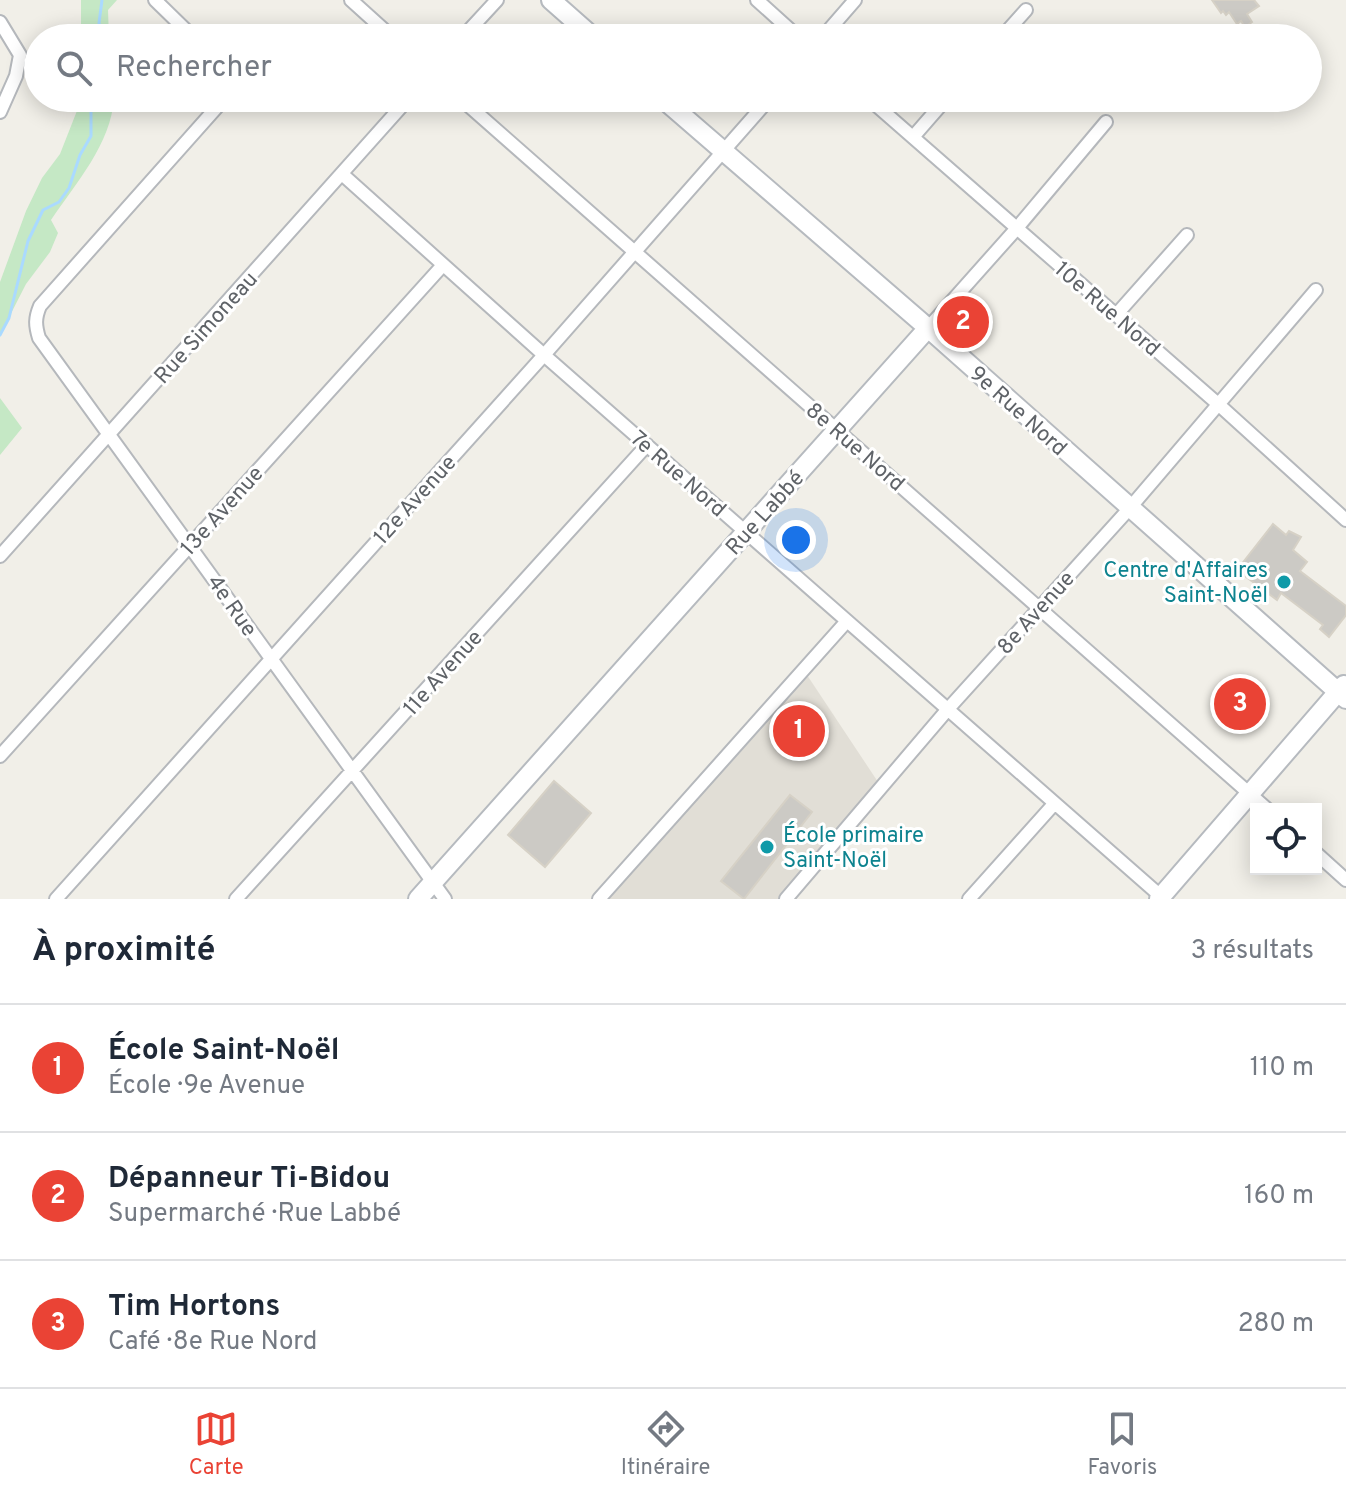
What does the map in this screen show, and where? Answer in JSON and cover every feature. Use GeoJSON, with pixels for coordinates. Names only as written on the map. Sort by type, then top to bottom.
{"type":"FeatureCollection","features":[{"type":"Feature","properties":{"kind":"street"},"geometry":{"type":"LineString","coordinates":[[155,0],[180,24]]}},
{"type":"Feature","properties":{"kind":"street"},"geometry":{"type":"LineString","coordinates":[[351,0],[378,24]]}},
{"type":"Feature","properties":{"kind":"street"},"geometry":{"type":"LineString","coordinates":[[475,24],[497,0]]}},
{"type":"Feature","properties":{"kind":"street"},"geometry":{"type":"LineString","coordinates":[[551,0],[578,24]]}},
{"type":"Feature","properties":{"kind":"street"},"geometry":{"type":"LineString","coordinates":[[757,0],[784,24]]}},
{"type":"Feature","properties":{"kind":"street"},"geometry":{"type":"LineString","coordinates":[[834,24],[855,0]]}},
{"type":"Feature","properties":{"kind":"street"},"geometry":{"type":"LineString","coordinates":[[1014,24],[1026,10]]}},
{"type":"Feature","properties":{"kind":"street"},"geometry":{"type":"LineString","coordinates":[[0,22],[20,55],[16,76],[0,112]]}},
{"type":"Feature","properties":{"kind":"street","name":"4e Rue"},"geometry":{"type":"LineString","coordinates":[[213,112],[40,306],[35,317],[39,338],[445,899]]}},
{"type":"Feature","properties":{"kind":"street","name":"Rue Simoneau"},"geometry":{"type":"LineString","coordinates":[[0,556],[397,112]]}},
{"type":"Feature","properties":{"kind":"street","name":"8e Rue Nord"},"geometry":{"type":"LineString","coordinates":[[476,112],[1260,803]]}},
{"type":"Feature","properties":{"kind":"street","name":"9e Rue Nord"},"geometry":{"type":"LineString","coordinates":[[678,112],[928,328],[1129,509],[1343,691]]}},
{"type":"Feature","properties":{"kind":"street","name":"12e Avenue"},"geometry":{"type":"LineString","coordinates":[[56,899],[758,112]]}},
{"type":"Feature","properties":{"kind":"street","name":"10e Rue Nord"},"geometry":{"type":"LineString","coordinates":[[884,112],[1346,520]]}},
{"type":"Feature","properties":{"kind":"street"},"geometry":{"type":"LineString","coordinates":[[913,137],[935,112]]}},
{"type":"Feature","properties":{"kind":"street","name":"Rue Labbé"},"geometry":{"type":"LineString","coordinates":[[418,899],[838,431],[1106,122]]}},
{"type":"Feature","properties":{"kind":"street","name":"7e Rue Nord"},"geometry":{"type":"LineString","coordinates":[[342,174],[1161,898]]}},
{"type":"Feature","properties":{"kind":"street"},"geometry":{"type":"LineString","coordinates":[[1116,315],[1187,235]]}},
{"type":"Feature","properties":{"kind":"street","name":"13e Avenue"},"geometry":{"type":"LineString","coordinates":[[0,756],[443,265]]}},
{"type":"Feature","properties":{"kind":"street","name":"8e Avenue"},"geometry":{"type":"LineString","coordinates":[[788,898],[948,709],[1129,509],[1316,290]]}},
{"type":"Feature","properties":{"kind":"street","name":"11e Avenue"},"geometry":{"type":"LineString","coordinates":[[236,899],[647,445]]}},
{"type":"Feature","properties":{"kind":"street"},"geometry":{"type":"LineString","coordinates":[[599,899],[847,621]]}},
{"type":"Feature","properties":{"kind":"street"},"geometry":{"type":"LineString","coordinates":[[1161,898],[1343,691]]}},
{"type":"Feature","properties":{"kind":"street"},"geometry":{"type":"LineString","coordinates":[[969,899],[1054,804]]}},
{"type":"Feature","properties":{"kind":"street"},"geometry":{"type":"LineString","coordinates":[[1322,858],[1346,880]]}},
{"type":"Feature","properties":{"kind":"shaded area"},"geometry":{"type":"Polygon","coordinates":[[[805,672],[884,791],[788,899],[609,899],[805,672]]]}},
{"type":"Feature","properties":{"kind":"green space"},"geometry":{"type":"Polygon","coordinates":[[[81,0],[117,0],[108,10],[108,24],[81,24],[81,0]]]}},
{"type":"Feature","properties":{"kind":"green space"},"geometry":{"type":"Polygon","coordinates":[[[76,112],[112,112],[91,162],[51,220],[58,233],[50,252],[26,284],[0,335],[0,282],[26,211],[42,178],[60,154],[76,112]]]}},
{"type":"Feature","properties":{"kind":"green space"},"geometry":{"type":"Polygon","coordinates":[[[0,398],[22,428],[0,455],[0,398]]]}},
{"type":"Feature","properties":{"kind":"building"},"geometry":{"type":"Polygon","coordinates":[[[1212,0],[1254,0],[1259,6],[1247,14],[1252,22],[1249,24],[1241,21],[1237,24],[1229,12],[1226,15],[1223,11],[1221,13],[1212,0]]]}},
{"type":"Feature","properties":{"kind":"building","name":"Centre d'Affaires Saint-Noël"},"geometry":{"type":"Polygon","coordinates":[[[1273,524],[1286,535],[1289,531],[1301,537],[1293,550],[1307,562],[1300,571],[1346,606],[1346,615],[1329,637],[1320,629],[1323,625],[1281,593],[1277,600],[1237,570],[1273,524]]]}},
{"type":"Feature","properties":{"kind":"building"},"geometry":{"type":"Polygon","coordinates":[[[554,781],[591,813],[545,867],[508,835],[554,781]]]}},
{"type":"Feature","properties":{"kind":"building","name":"École primaire Saint-Noël"},"geometry":{"type":"Polygon","coordinates":[[[790,795],[812,812],[744,899],[721,881],[790,795]]]}},
{"type":"Feature","properties":{"kind":"waterway"},"geometry":{"type":"LineString","coordinates":[[99,24],[102,0]]}},
{"type":"Feature","properties":{"kind":"waterway"},"geometry":{"type":"LineString","coordinates":[[0,335],[9,318],[28,241],[43,210],[59,202],[69,188],[80,155],[91,136],[91,112]]}},
{"type":"Feature","properties":{"kind":"place","name":"Dépanneur Ti-Bidou"},"geometry":{"type":"Point","coordinates":[963,322]}},
{"type":"Feature","properties":{"kind":"place","name":"Centre d'Affaires Saint-Noël"},"geometry":{"type":"Point","coordinates":[1284,582]}},
{"type":"Feature","properties":{"kind":"place","name":"Tim Hortons"},"geometry":{"type":"Point","coordinates":[1240,704]}},
{"type":"Feature","properties":{"kind":"place","name":"École Saint-Noël"},"geometry":{"type":"Point","coordinates":[799,731]}},
{"type":"Feature","properties":{"kind":"place","name":"École primaire Saint-Noël"},"geometry":{"type":"Point","coordinates":[767,847]}}]}
